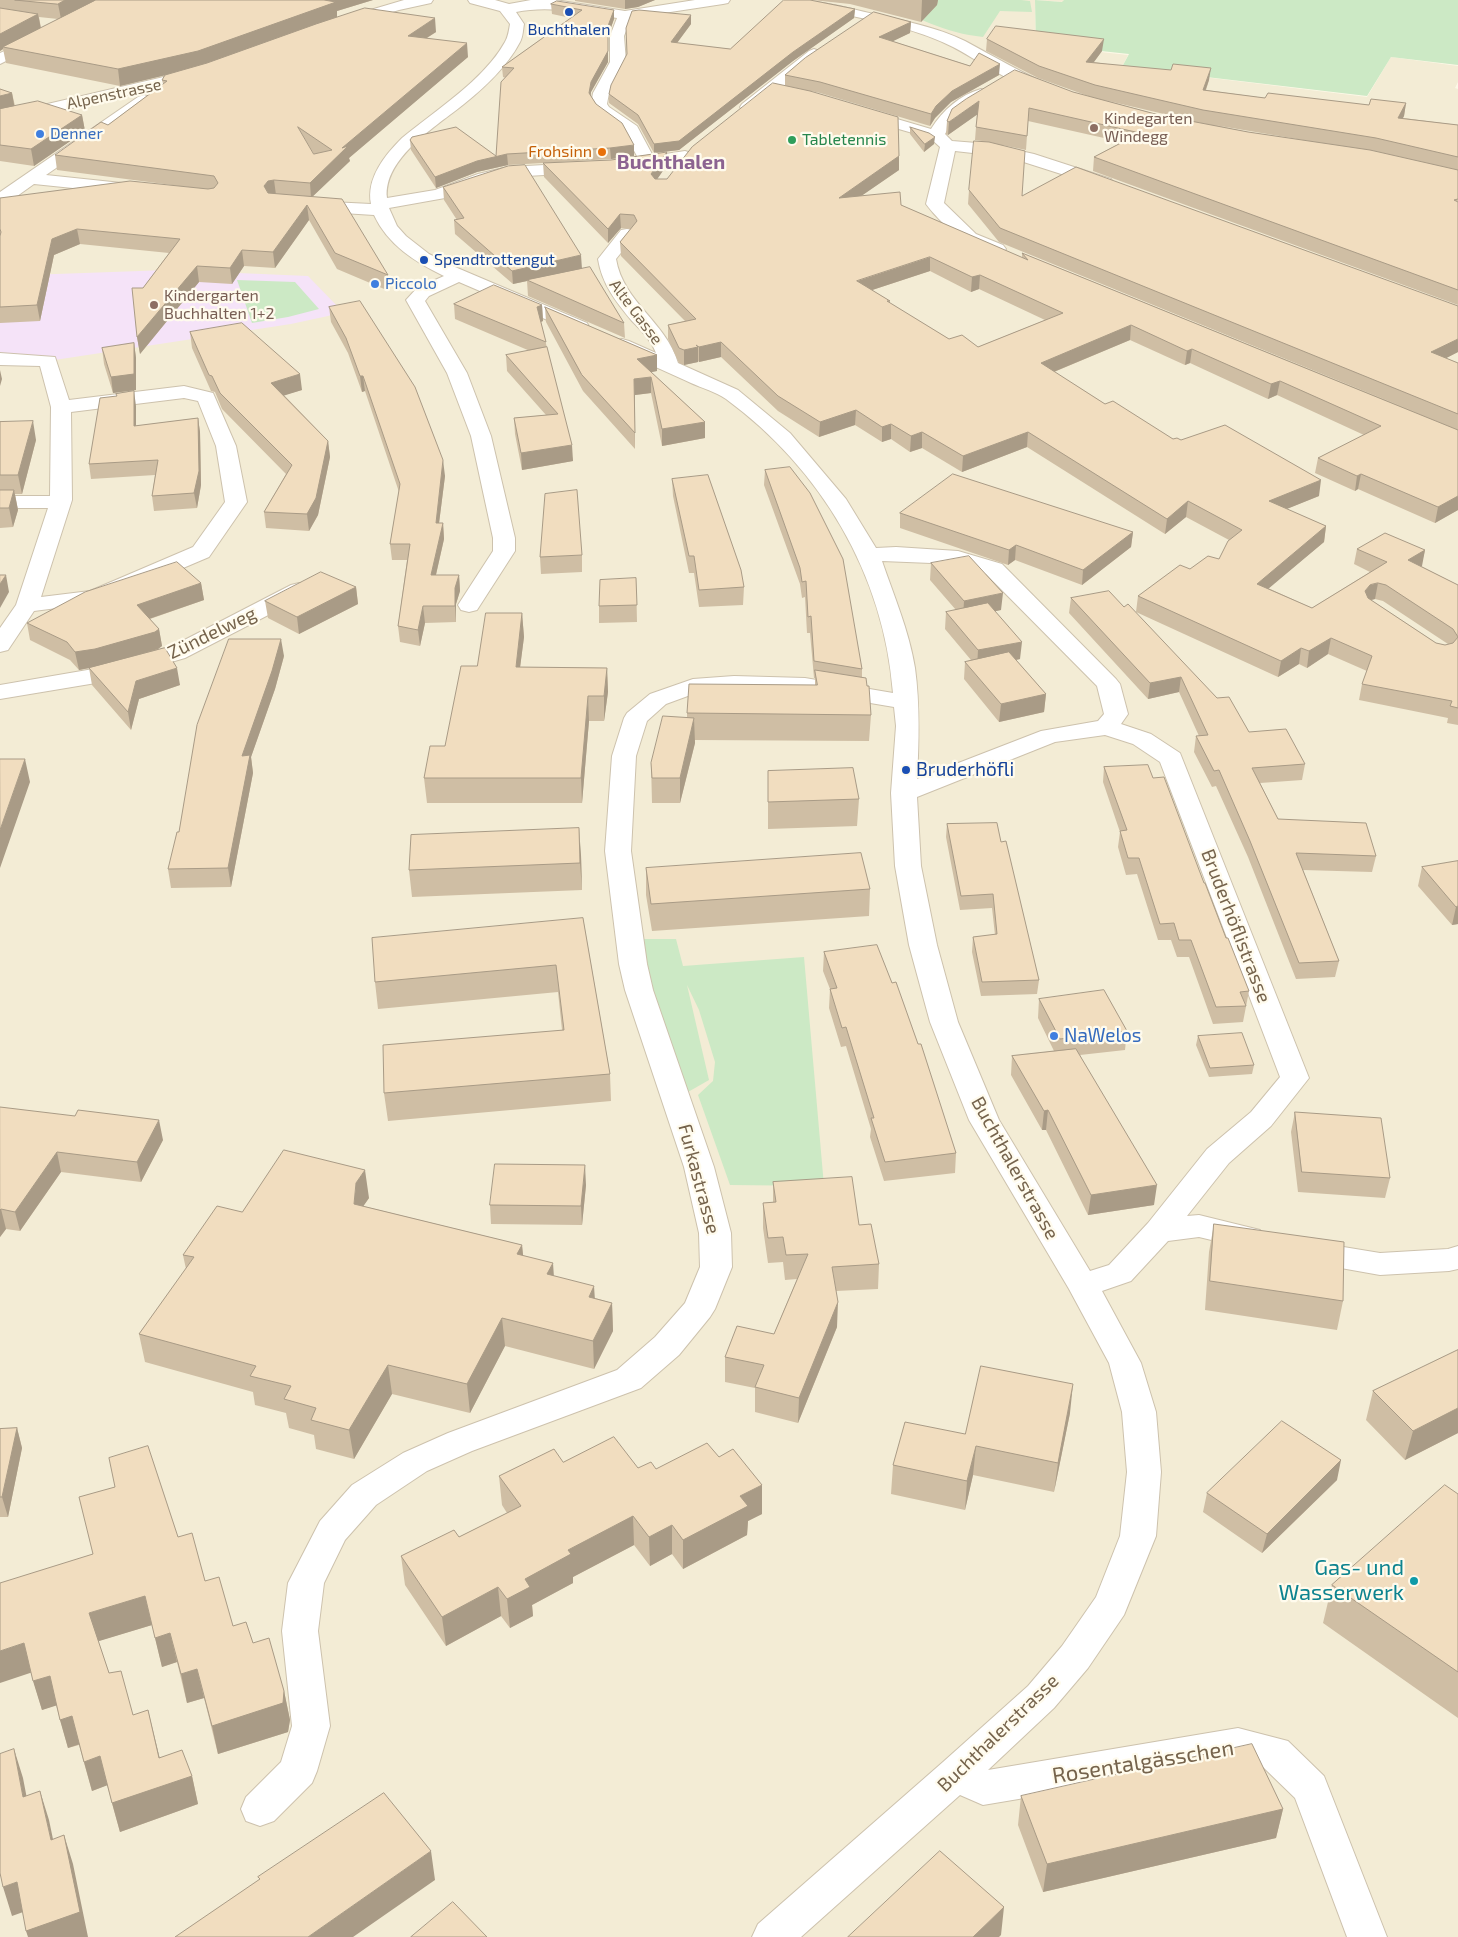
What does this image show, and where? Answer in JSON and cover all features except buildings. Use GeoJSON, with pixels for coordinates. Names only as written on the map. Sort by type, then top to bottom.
{"type":"FeatureCollection","features":[{"type":"Feature","properties":{"kind":"street"},"geometry":{"type":"LineString","coordinates":[[332,26],[396,6],[426,0]]}},
{"type":"Feature","properties":{"kind":"street"},"geometry":{"type":"LineString","coordinates":[[475,0],[508,9],[547,3],[625,15],[724,0]]}},
{"type":"Feature","properties":{"kind":"street"},"geometry":{"type":"LineString","coordinates":[[795,0],[914,27],[945,38],[1014,75],[1057,92]]}},
{"type":"Feature","properties":{"kind":"street"},"geometry":{"type":"LineString","coordinates":[[849,30],[862,15],[867,0]]}},
{"type":"Feature","properties":{"kind":"street"},"geometry":{"type":"LineString","coordinates":[[380,208],[378,187],[395,155],[426,124],[487,76],[504,57],[517,34],[517,23],[508,9]]}},
{"type":"Feature","properties":{"kind":"street"},"geometry":{"type":"LineString","coordinates":[[625,15],[617,36],[618,62],[603,88],[599,104],[601,109],[631,129],[648,162]]}},
{"type":"Feature","properties":{"kind":"street"},"geometry":{"type":"LineString","coordinates":[[0,59],[55,30]]}},
{"type":"Feature","properties":{"kind":"street"},"geometry":{"type":"LineString","coordinates":[[736,117],[828,44]]}},
{"type":"Feature","properties":{"kind":"street","name":"Alpenstrasse"},"geometry":{"type":"LineString","coordinates":[[2,117],[170,82],[214,69]]}},
{"type":"Feature","properties":{"kind":"street"},"geometry":{"type":"LineString","coordinates":[[1014,75],[958,107],[944,120],[935,204],[970,238],[1015,256]]}},
{"type":"Feature","properties":{"kind":"street"},"geometry":{"type":"LineString","coordinates":[[0,200],[170,82]]}},
{"type":"Feature","properties":{"kind":"street"},"geometry":{"type":"LineString","coordinates":[[770,90],[787,93]]}},
{"type":"Feature","properties":{"kind":"street"},"geometry":{"type":"LineString","coordinates":[[850,110],[942,141],[1001,149],[1052,164],[1116,188]]}},
{"type":"Feature","properties":{"kind":"street"},"geometry":{"type":"LineString","coordinates":[[673,172],[685,156],[700,145]]}},
{"type":"Feature","properties":{"kind":"street"},"geometry":{"type":"LineString","coordinates":[[611,166],[685,156]]}},
{"type":"Feature","properties":{"kind":"street"},"geometry":{"type":"LineString","coordinates":[[295,204],[380,208],[439,194],[484,178],[508,172],[593,167]]}},
{"type":"Feature","properties":{"kind":"street"},"geometry":{"type":"LineString","coordinates":[[31,179],[150,191]]}},
{"type":"Feature","properties":{"kind":"street","name":"Buchthalerstrasse"},"geometry":{"type":"LineString","coordinates":[[380,208],[400,240],[424,260],[731,394],[783,436],[839,503],[869,555],[894,628],[903,667],[908,726],[904,793],[908,866],[923,945],[944,1022],[984,1120],[1083,1286],[1125,1363],[1139,1412],[1144,1472],[1138,1536],[1111,1604],[1075,1657],[1041,1697],[957,1774],[772,1937]]}},
{"type":"Feature","properties":{"kind":"street","name":"Alte Gasse"},"geometry":{"type":"LineString","coordinates":[[627,234],[607,259],[607,273],[630,307],[662,345],[669,366]]}},
{"type":"Feature","properties":{"kind":"street"},"geometry":{"type":"LineString","coordinates":[[588,275],[607,273]]}},
{"type":"Feature","properties":{"kind":"street"},"geometry":{"type":"LineString","coordinates":[[460,275],[423,292],[415,300],[457,373],[477,427],[504,538],[504,551],[469,604]]}},
{"type":"Feature","properties":{"kind":"street"},"geometry":{"type":"LineString","coordinates":[[504,294],[532,287]]}},
{"type":"Feature","properties":{"kind":"street"},"geometry":{"type":"LineString","coordinates":[[0,359],[48,361],[61,406],[60,502],[27,605],[0,646]]}},
{"type":"Feature","properties":{"kind":"street"},"geometry":{"type":"LineString","coordinates":[[27,605],[95,597],[201,552],[236,502],[226,446],[206,397],[184,392],[61,406]]}},
{"type":"Feature","properties":{"kind":"street"},"geometry":{"type":"LineString","coordinates":[[0,502],[60,502]]}},
{"type":"Feature","properties":{"kind":"street"},"geometry":{"type":"LineString","coordinates":[[869,555],[896,554],[958,558],[994,569],[1108,684],[1116,714],[1106,727]]}},
{"type":"Feature","properties":{"kind":"street","name":"Zündelweg"},"geometry":{"type":"LineString","coordinates":[[0,692],[102,674],[178,653],[302,588]]}},
{"type":"Feature","properties":{"kind":"street","name":"Furkastrasse"},"geometry":{"type":"LineString","coordinates":[[260,1809],[298,1771],[311,1726],[300,1632],[306,1583],[332,1531],[364,1495],[416,1462],[460,1442],[630,1378],[667,1346],[699,1309],[716,1267],[715,1233],[700,1167],[639,990],[633,964],[618,851],[624,756],[636,718],[658,698],[693,686],[734,683],[805,685],[907,702]]}},
{"type":"Feature","properties":{"kind":"street","name":"Bruderhöflistrasse"},"geometry":{"type":"LineString","coordinates":[[904,793],[1050,736],[1106,727],[1142,739],[1171,758],[1295,1078],[1261,1119],[1218,1156],[1159,1231],[1120,1273],[1083,1286]]}},
{"type":"Feature","properties":{"kind":"street"},"geometry":{"type":"LineString","coordinates":[[1159,1231],[1199,1226],[1327,1256],[1380,1264],[1449,1260],[1458,1257]]}},
{"type":"Feature","properties":{"kind":"street","name":"Rosentalgässchen"},"geometry":{"type":"LineString","coordinates":[[957,1774],[982,1788],[1238,1745],[1274,1753],[1310,1788],[1366,1937]]}},
{"type":"Feature","properties":{"kind":"shaded area"},"geometry":{"type":"Polygon","coordinates":[[[0,0],[1035,0],[1036,45],[1128,55],[1122,67],[1367,97],[1391,57],[1458,66],[1458,82],[1455,88],[1458,89],[1458,1937],[0,1937],[0,0]]]}},
{"type":"Feature","properties":{"kind":"shaded area"},"geometry":{"type":"Polygon","coordinates":[[[1035,0],[1064,0],[1063,2],[1035,0]]]}},
{"type":"Feature","properties":{"kind":"shaded area"},"geometry":{"type":"Polygon","coordinates":[[[168,270],[308,276],[342,311],[291,324],[48,361],[0,364],[0,276],[168,270]]]}},
{"type":"Feature","properties":{"kind":"green space"},"geometry":{"type":"Polygon","coordinates":[[[882,0],[1021,0],[1030,1],[1032,12],[1000,11],[983,37],[943,28],[919,19],[882,0]]]}},
{"type":"Feature","properties":{"kind":"green space"},"geometry":{"type":"Polygon","coordinates":[[[1035,0],[1062,2],[1064,0],[1458,0],[1458,65],[1391,57],[1367,96],[1122,67],[1129,54],[1036,44],[1035,0]]]}},
{"type":"Feature","properties":{"kind":"green space"},"geometry":{"type":"Polygon","coordinates":[[[237,280],[295,282],[319,309],[252,323],[237,280]]]}},
{"type":"Feature","properties":{"kind":"green space"},"geometry":{"type":"Polygon","coordinates":[[[638,939],[676,939],[683,966],[804,957],[824,1186],[730,1185],[698,1095],[713,1081],[715,1062],[699,1010],[687,985],[709,1080],[688,1092],[654,1011],[638,939]]]}},
{"type":"Feature","properties":{"kind":"place","name":"Buchthalen"},"geometry":{"type":"Point","coordinates":[569,12]}},
{"type":"Feature","properties":{"kind":"place","name":"Kindegarten Windegg"},"geometry":{"type":"Point","coordinates":[1094,128]}},
{"type":"Feature","properties":{"kind":"place","name":"Denner"},"geometry":{"type":"Point","coordinates":[40,134]}},
{"type":"Feature","properties":{"kind":"place","name":"Tabletennis"},"geometry":{"type":"Point","coordinates":[792,140]}},
{"type":"Feature","properties":{"kind":"place","name":"Frohsinn"},"geometry":{"type":"Point","coordinates":[602,152]}},
{"type":"Feature","properties":{"kind":"place","name":"Spendtrottengut"},"geometry":{"type":"Point","coordinates":[424,260]}},
{"type":"Feature","properties":{"kind":"place","name":"Piccolo"},"geometry":{"type":"Point","coordinates":[375,284]}},
{"type":"Feature","properties":{"kind":"place","name":"Kindergarten Buchhalten 1+2"},"geometry":{"type":"Point","coordinates":[154,305]}},
{"type":"Feature","properties":{"kind":"place","name":"Bruderhöfli"},"geometry":{"type":"Point","coordinates":[906,770]}},
{"type":"Feature","properties":{"kind":"place","name":"NaWelos"},"geometry":{"type":"Point","coordinates":[1054,1036]}},
{"type":"Feature","properties":{"kind":"place","name":"Gas- und Wasserwerk"},"geometry":{"type":"Point","coordinates":[1414,1581]}},
{"type":"Feature","properties":{"kind":"district","name":"Buchthalen"},"geometry":{"type":"Point","coordinates":[671,162]}}]}
